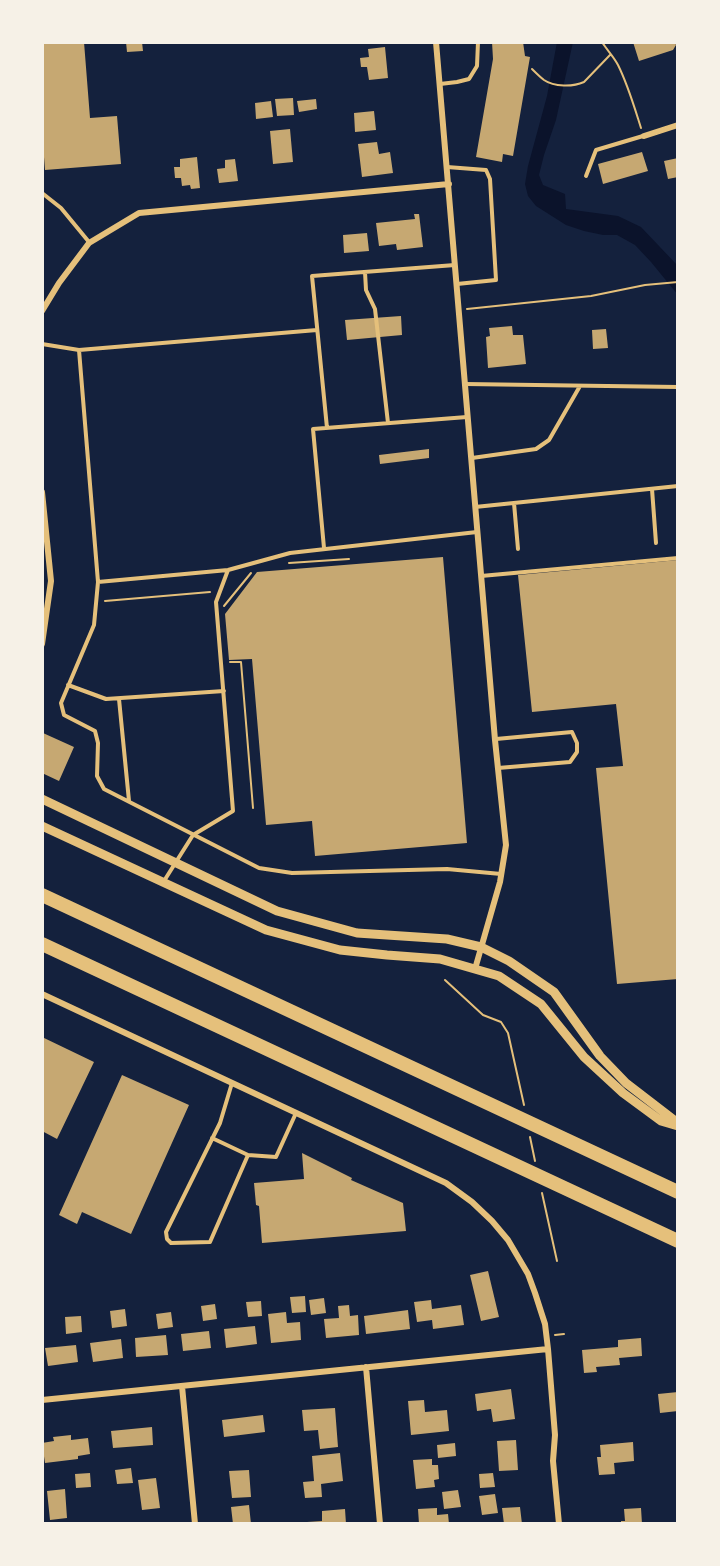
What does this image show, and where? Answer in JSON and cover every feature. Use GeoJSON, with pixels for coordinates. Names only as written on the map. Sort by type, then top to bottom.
{"type":"FeatureCollection","features":[{"type":"Feature","properties":{"kind":"highway"},"geometry":{"type":"LineString","coordinates":[[42,895],[678,1192]]}},
{"type":"Feature","properties":{"kind":"highway"},"geometry":{"type":"LineString","coordinates":[[42,944],[678,1241]]}},
{"type":"Feature","properties":{"kind":"street"},"geometry":{"type":"LineString","coordinates":[[436,42],[497,768],[506,845],[501,874],[475,969]]}},
{"type":"Feature","properties":{"kind":"street"},"geometry":{"type":"LineString","coordinates":[[644,136],[678,126]]}},
{"type":"Feature","properties":{"kind":"street"},"geometry":{"type":"LineString","coordinates":[[42,311],[59,283],[89,243],[139,213],[449,183]]}},
{"type":"Feature","properties":{"kind":"street"},"geometry":{"type":"LineString","coordinates":[[42,492],[51,580],[42,644]]}},
{"type":"Feature","properties":{"kind":"street"},"geometry":{"type":"LineString","coordinates":[[42,799],[277,911],[357,933],[447,939],[481,947],[509,961],[554,992],[600,1056],[626,1083],[678,1124]]}},
{"type":"Feature","properties":{"kind":"street"},"geometry":{"type":"LineString","coordinates":[[42,825],[266,930],[340,950],[440,959],[499,976],[541,1004],[584,1057],[623,1093],[661,1121],[678,1124]]}},
{"type":"Feature","properties":{"kind":"street"},"geometry":{"type":"LineString","coordinates":[[42,994],[446,1184],[462,1194],[492,1221],[508,1240],[528,1274],[545,1324],[555,1435],[553,1461],[558,1524]]}},
{"type":"Feature","properties":{"kind":"street"},"geometry":{"type":"LineString","coordinates":[[42,1400],[548,1349]]}},
{"type":"Feature","properties":{"kind":"street"},"geometry":{"type":"LineString","coordinates":[[366,1367],[380,1524]]}},
{"type":"Feature","properties":{"kind":"street"},"geometry":{"type":"LineString","coordinates":[[182,1386],[195,1524]]}},
{"type":"Feature","properties":{"kind":"lane"},"geometry":{"type":"LineString","coordinates":[[440,84],[469,79],[477,66],[478,42]]}},
{"type":"Feature","properties":{"kind":"lane"},"geometry":{"type":"LineString","coordinates":[[586,176],[596,150],[644,136]]}},
{"type":"Feature","properties":{"kind":"lane"},"geometry":{"type":"LineString","coordinates":[[447,168],[486,170],[490,179],[496,280],[457,284]]}},
{"type":"Feature","properties":{"kind":"lane"},"geometry":{"type":"LineString","coordinates":[[42,193],[61,208],[89,243]]}},
{"type":"Feature","properties":{"kind":"lane"},"geometry":{"type":"LineString","coordinates":[[327,428],[312,276],[456,265]]}},
{"type":"Feature","properties":{"kind":"lane"},"geometry":{"type":"LineString","coordinates":[[365,272],[366,290],[375,309],[388,423]]}},
{"type":"Feature","properties":{"kind":"lane"},"geometry":{"type":"LineString","coordinates":[[42,344],[79,350],[317,330]]}},
{"type":"Feature","properties":{"kind":"lane"},"geometry":{"type":"LineString","coordinates":[[79,350],[98,582],[94,625],[61,703],[64,715],[95,731],[98,743],[98,776],[104,789],[259,868],[292,873],[447,868],[501,874]]}},
{"type":"Feature","properties":{"kind":"lane"},"geometry":{"type":"LineString","coordinates":[[465,384],[678,387]]}},
{"type":"Feature","properties":{"kind":"lane"},"geometry":{"type":"LineString","coordinates":[[472,458],[536,449],[549,440],[580,386]]}},
{"type":"Feature","properties":{"kind":"lane"},"geometry":{"type":"LineString","coordinates":[[324,548],[313,429],[468,417]]}},
{"type":"Feature","properties":{"kind":"lane"},"geometry":{"type":"LineString","coordinates":[[476,507],[678,486]]}},
{"type":"Feature","properties":{"kind":"lane"},"geometry":{"type":"LineString","coordinates":[[652,489],[656,543]]}},
{"type":"Feature","properties":{"kind":"lane"},"geometry":{"type":"LineString","coordinates":[[514,503],[518,549]]}},
{"type":"Feature","properties":{"kind":"lane"},"geometry":{"type":"LineString","coordinates":[[98,582],[228,570],[290,553],[478,532]]}},
{"type":"Feature","properties":{"kind":"lane"},"geometry":{"type":"LineString","coordinates":[[481,576],[678,558]]}},
{"type":"Feature","properties":{"kind":"lane"},"geometry":{"type":"LineString","coordinates":[[164,881],[194,835],[233,811],[216,602],[228,570]]}},
{"type":"Feature","properties":{"kind":"lane"},"geometry":{"type":"LineString","coordinates":[[68,684],[106,699],[224,691]]}},
{"type":"Feature","properties":{"kind":"lane"},"geometry":{"type":"LineString","coordinates":[[119,699],[129,801]]}},
{"type":"Feature","properties":{"kind":"lane"},"geometry":{"type":"LineString","coordinates":[[495,740],[572,732],[577,743],[577,752],[570,762],[497,768]]}},
{"type":"Feature","properties":{"kind":"lane"},"geometry":{"type":"LineString","coordinates":[[232,1083],[220,1123],[166,1232],[166,1239],[171,1243],[210,1242],[248,1155]]}},
{"type":"Feature","properties":{"kind":"lane"},"geometry":{"type":"LineString","coordinates":[[212,1138],[248,1155],[276,1157],[296,1113]]}},
{"type":"Feature","properties":{"kind":"path"},"geometry":{"type":"LineString","coordinates":[[602,42],[616,62],[629,90],[644,136]]}},
{"type":"Feature","properties":{"kind":"path"},"geometry":{"type":"LineString","coordinates":[[532,69],[551,83],[578,85],[584,82],[610,55]]}},
{"type":"Feature","properties":{"kind":"path"},"geometry":{"type":"LineString","coordinates":[[459,310],[591,296],[645,285],[678,282]]}},
{"type":"Feature","properties":{"kind":"path"},"geometry":{"type":"LineString","coordinates":[[280,564],[349,558]]}},
{"type":"Feature","properties":{"kind":"path"},"geometry":{"type":"LineString","coordinates":[[223,607],[256,566]]}},
{"type":"Feature","properties":{"kind":"path"},"geometry":{"type":"LineString","coordinates":[[96,602],[220,591]]}},
{"type":"Feature","properties":{"kind":"path"},"geometry":{"type":"LineString","coordinates":[[227,662],[241,662],[253,807]]}},
{"type":"Feature","properties":{"kind":"path"},"geometry":{"type":"LineString","coordinates":[[445,980],[483,1015],[501,1022],[508,1033],[525,1113]]}},
{"type":"Feature","properties":{"kind":"path"},"geometry":{"type":"LineString","coordinates":[[530,1135],[537,1170]]}},
{"type":"Feature","properties":{"kind":"path"},"geometry":{"type":"LineString","coordinates":[[542,1192],[557,1261]]}},
{"type":"Feature","properties":{"kind":"water"},"geometry":{"type":"Polygon","coordinates":[[[557,42],[573,42],[556,120],[539,175],[543,185],[565,194],[566,209],[618,216],[641,227],[678,266],[678,295],[635,245],[617,235],[603,235],[566,225],[536,206],[528,196],[525,184],[528,166],[547,96],[557,42]]]}},
{"type":"Feature","properties":{"kind":"building"},"geometry":{"type":"Polygon","coordinates":[[[42,42],[84,42],[90,118],[117,116],[121,164],[45,170],[42,131],[42,42]]]}},
{"type":"Feature","properties":{"kind":"building"},"geometry":{"type":"Polygon","coordinates":[[[126,42],[142,42],[143,51],[127,52],[126,42]]]}},
{"type":"Feature","properties":{"kind":"building"},"geometry":{"type":"Polygon","coordinates":[[[492,42],[523,42],[525,56],[530,57],[513,156],[503,154],[502,162],[476,157],[493,59],[492,42]]]}},
{"type":"Feature","properties":{"kind":"building"},"geometry":{"type":"Polygon","coordinates":[[[633,42],[675,42],[676,45],[673,50],[639,61],[633,42]]]}},
{"type":"Feature","properties":{"kind":"building"},"geometry":{"type":"Polygon","coordinates":[[[385,47],[388,78],[369,80],[367,67],[361,67],[360,58],[369,57],[368,49],[385,47]]]}},
{"type":"Feature","properties":{"kind":"building"},"geometry":{"type":"Polygon","coordinates":[[[293,98],[294,115],[277,116],[275,99],[293,98]]]}},
{"type":"Feature","properties":{"kind":"building"},"geometry":{"type":"Polygon","coordinates":[[[316,99],[317,109],[299,112],[297,101],[316,99]]]}},
{"type":"Feature","properties":{"kind":"building"},"geometry":{"type":"Polygon","coordinates":[[[271,101],[273,117],[256,119],[255,103],[271,101]]]}},
{"type":"Feature","properties":{"kind":"building"},"geometry":{"type":"Polygon","coordinates":[[[374,111],[376,130],[355,132],[354,113],[374,111]]]}},
{"type":"Feature","properties":{"kind":"building"},"geometry":{"type":"Polygon","coordinates":[[[290,129],[293,162],[273,164],[270,131],[290,129]]]}},
{"type":"Feature","properties":{"kind":"building"},"geometry":{"type":"Polygon","coordinates":[[[377,142],[379,154],[390,152],[393,173],[362,177],[358,144],[377,142]]]}},
{"type":"Feature","properties":{"kind":"building"},"geometry":{"type":"Polygon","coordinates":[[[642,152],[648,171],[603,184],[598,164],[642,152]]]}},
{"type":"Feature","properties":{"kind":"building"},"geometry":{"type":"Polygon","coordinates":[[[197,157],[200,188],[191,189],[190,185],[182,186],[181,178],[175,178],[174,167],[180,167],[180,159],[197,157]]]}},
{"type":"Feature","properties":{"kind":"building"},"geometry":{"type":"Polygon","coordinates":[[[678,158],[678,177],[668,179],[664,161],[678,158]]]}},
{"type":"Feature","properties":{"kind":"building"},"geometry":{"type":"Polygon","coordinates":[[[235,159],[238,181],[219,183],[217,169],[225,168],[225,160],[235,159]]]}},
{"type":"Feature","properties":{"kind":"building"},"geometry":{"type":"Polygon","coordinates":[[[414,214],[419,214],[423,247],[397,250],[396,244],[379,246],[376,223],[415,219],[414,214]]]}},
{"type":"Feature","properties":{"kind":"building"},"geometry":{"type":"Polygon","coordinates":[[[367,233],[369,251],[344,253],[343,235],[367,233]]]}},
{"type":"Feature","properties":{"kind":"building"},"geometry":{"type":"Polygon","coordinates":[[[401,316],[402,335],[347,340],[345,320],[401,316]]]}},
{"type":"Feature","properties":{"kind":"building"},"geometry":{"type":"Polygon","coordinates":[[[512,326],[513,335],[523,335],[526,364],[488,368],[486,337],[490,336],[489,328],[512,326]]]}},
{"type":"Feature","properties":{"kind":"building"},"geometry":{"type":"Polygon","coordinates":[[[606,329],[608,348],[593,349],[592,330],[606,329]]]}},
{"type":"Feature","properties":{"kind":"building"},"geometry":{"type":"Polygon","coordinates":[[[429,449],[429,458],[380,464],[379,455],[429,449]]]}},
{"type":"Feature","properties":{"kind":"building"},"geometry":{"type":"Polygon","coordinates":[[[443,557],[467,843],[315,856],[312,821],[266,825],[252,659],[229,660],[225,614],[257,572],[443,557]]]}},
{"type":"Feature","properties":{"kind":"building"},"geometry":{"type":"Polygon","coordinates":[[[678,560],[678,979],[617,984],[596,768],[623,766],[616,704],[532,712],[518,575],[678,560]]]}},
{"type":"Feature","properties":{"kind":"building"},"geometry":{"type":"Polygon","coordinates":[[[43,733],[74,747],[59,781],[42,773],[43,733]]]}},
{"type":"Feature","properties":{"kind":"building"},"geometry":{"type":"Polygon","coordinates":[[[42,1037],[94,1062],[57,1139],[42,1131],[42,1037]]]}},
{"type":"Feature","properties":{"kind":"building"},"geometry":{"type":"Polygon","coordinates":[[[122,1075],[189,1105],[131,1234],[82,1212],[77,1224],[59,1215],[122,1075]]]}},
{"type":"Feature","properties":{"kind":"building"},"geometry":{"type":"Polygon","coordinates":[[[302,1153],[352,1178],[351,1180],[403,1203],[406,1231],[262,1243],[259,1206],[256,1205],[254,1183],[304,1179],[302,1153]]]}},
{"type":"Feature","properties":{"kind":"building"},"geometry":{"type":"Polygon","coordinates":[[[488,1271],[499,1317],[481,1321],[470,1275],[488,1271]]]}},
{"type":"Feature","properties":{"kind":"building"},"geometry":{"type":"Polygon","coordinates":[[[305,1296],[306,1312],[292,1313],[290,1297],[305,1296]]]}},
{"type":"Feature","properties":{"kind":"building"},"geometry":{"type":"Polygon","coordinates":[[[324,1298],[326,1313],[311,1315],[309,1300],[324,1298]]]}},
{"type":"Feature","properties":{"kind":"building"},"geometry":{"type":"Polygon","coordinates":[[[431,1300],[432,1309],[461,1305],[464,1325],[433,1329],[432,1320],[417,1322],[414,1302],[431,1300]]]}},
{"type":"Feature","properties":{"kind":"building"},"geometry":{"type":"Polygon","coordinates":[[[261,1301],[262,1316],[248,1317],[246,1302],[261,1301]]]}},
{"type":"Feature","properties":{"kind":"building"},"geometry":{"type":"Polygon","coordinates":[[[215,1304],[217,1319],[203,1321],[201,1306],[215,1304]]]}},
{"type":"Feature","properties":{"kind":"building"},"geometry":{"type":"Polygon","coordinates":[[[349,1305],[350,1316],[358,1315],[359,1335],[326,1338],[324,1319],[339,1318],[338,1306],[349,1305]]]}},
{"type":"Feature","properties":{"kind":"building"},"geometry":{"type":"Polygon","coordinates":[[[125,1309],[127,1326],[112,1328],[110,1311],[125,1309]]]}},
{"type":"Feature","properties":{"kind":"building"},"geometry":{"type":"Polygon","coordinates":[[[408,1310],[410,1329],[366,1334],[364,1316],[408,1310]]]}},
{"type":"Feature","properties":{"kind":"building"},"geometry":{"type":"Polygon","coordinates":[[[171,1312],[173,1327],[158,1329],[156,1314],[171,1312]]]}},
{"type":"Feature","properties":{"kind":"building"},"geometry":{"type":"Polygon","coordinates":[[[286,1312],[287,1323],[300,1322],[301,1340],[271,1343],[268,1314],[286,1312]]]}},
{"type":"Feature","properties":{"kind":"building"},"geometry":{"type":"Polygon","coordinates":[[[81,1316],[82,1332],[66,1334],[65,1317],[81,1316]]]}},
{"type":"Feature","properties":{"kind":"building"},"geometry":{"type":"Polygon","coordinates":[[[255,1326],[257,1344],[226,1348],[224,1329],[255,1326]]]}},
{"type":"Feature","properties":{"kind":"building"},"geometry":{"type":"Polygon","coordinates":[[[209,1331],[211,1348],[183,1351],[181,1334],[209,1331]]]}},
{"type":"Feature","properties":{"kind":"building"},"geometry":{"type":"Polygon","coordinates":[[[166,1335],[168,1355],[136,1357],[135,1338],[166,1335]]]}},
{"type":"Feature","properties":{"kind":"building"},"geometry":{"type":"Polygon","coordinates":[[[641,1338],[642,1356],[619,1358],[620,1365],[596,1367],[597,1372],[584,1373],[582,1350],[618,1347],[618,1340],[641,1338]]]}},
{"type":"Feature","properties":{"kind":"building"},"geometry":{"type":"Polygon","coordinates":[[[121,1339],[123,1358],[93,1362],[90,1343],[121,1339]]]}},
{"type":"Feature","properties":{"kind":"building"},"geometry":{"type":"Polygon","coordinates":[[[76,1345],[78,1362],[48,1366],[45,1348],[76,1345]]]}},
{"type":"Feature","properties":{"kind":"building"},"geometry":{"type":"Polygon","coordinates":[[[511,1389],[515,1419],[493,1422],[491,1409],[477,1411],[475,1394],[511,1389]]]}},
{"type":"Feature","properties":{"kind":"building"},"geometry":{"type":"Polygon","coordinates":[[[678,1392],[678,1411],[660,1413],[658,1394],[678,1392]]]}},
{"type":"Feature","properties":{"kind":"building"},"geometry":{"type":"Polygon","coordinates":[[[424,1400],[425,1412],[447,1410],[449,1431],[411,1435],[408,1401],[424,1400]]]}},
{"type":"Feature","properties":{"kind":"building"},"geometry":{"type":"Polygon","coordinates":[[[335,1408],[338,1447],[320,1449],[318,1430],[304,1431],[302,1410],[335,1408]]]}},
{"type":"Feature","properties":{"kind":"building"},"geometry":{"type":"Polygon","coordinates":[[[263,1415],[265,1432],[224,1437],[222,1420],[263,1415]]]}},
{"type":"Feature","properties":{"kind":"building"},"geometry":{"type":"Polygon","coordinates":[[[152,1427],[153,1445],[113,1448],[111,1431],[152,1427]]]}},
{"type":"Feature","properties":{"kind":"building"},"geometry":{"type":"Polygon","coordinates":[[[71,1435],[71,1440],[88,1438],[90,1454],[78,1456],[78,1459],[45,1463],[42,1443],[54,1441],[53,1437],[71,1435]]]}},
{"type":"Feature","properties":{"kind":"building"},"geometry":{"type":"Polygon","coordinates":[[[516,1440],[518,1470],[499,1471],[497,1441],[516,1440]]]}},
{"type":"Feature","properties":{"kind":"building"},"geometry":{"type":"Polygon","coordinates":[[[633,1442],[634,1461],[614,1463],[615,1474],[599,1475],[597,1457],[601,1457],[600,1445],[633,1442]]]}},
{"type":"Feature","properties":{"kind":"building"},"geometry":{"type":"Polygon","coordinates":[[[455,1443],[456,1456],[438,1458],[437,1445],[455,1443]]]}},
{"type":"Feature","properties":{"kind":"building"},"geometry":{"type":"Polygon","coordinates":[[[340,1453],[343,1481],[321,1484],[322,1497],[305,1498],[303,1482],[314,1481],[312,1456],[340,1453]]]}},
{"type":"Feature","properties":{"kind":"building"},"geometry":{"type":"Polygon","coordinates":[[[432,1459],[432,1465],[438,1465],[439,1479],[434,1480],[435,1487],[416,1489],[413,1460],[432,1459]]]}},
{"type":"Feature","properties":{"kind":"building"},"geometry":{"type":"Polygon","coordinates":[[[131,1468],[133,1483],[117,1484],[115,1470],[131,1468]]]}},
{"type":"Feature","properties":{"kind":"building"},"geometry":{"type":"Polygon","coordinates":[[[249,1470],[251,1497],[232,1498],[229,1471],[249,1470]]]}},
{"type":"Feature","properties":{"kind":"building"},"geometry":{"type":"Polygon","coordinates":[[[90,1473],[91,1487],[76,1488],[75,1474],[90,1473]]]}},
{"type":"Feature","properties":{"kind":"building"},"geometry":{"type":"Polygon","coordinates":[[[493,1473],[495,1487],[480,1488],[479,1474],[493,1473]]]}},
{"type":"Feature","properties":{"kind":"building"},"geometry":{"type":"Polygon","coordinates":[[[156,1478],[160,1508],[142,1510],[138,1480],[156,1478]]]}},
{"type":"Feature","properties":{"kind":"building"},"geometry":{"type":"Polygon","coordinates":[[[65,1489],[67,1518],[50,1520],[47,1491],[65,1489]]]}},
{"type":"Feature","properties":{"kind":"building"},"geometry":{"type":"Polygon","coordinates":[[[458,1490],[461,1507],[444,1509],[442,1492],[458,1490]]]}},
{"type":"Feature","properties":{"kind":"building"},"geometry":{"type":"Polygon","coordinates":[[[495,1494],[498,1513],[482,1515],[479,1496],[495,1494]]]}},
{"type":"Feature","properties":{"kind":"building"},"geometry":{"type":"Polygon","coordinates":[[[249,1505],[251,1524],[233,1524],[231,1507],[249,1505]]]}},
{"type":"Feature","properties":{"kind":"building"},"geometry":{"type":"Polygon","coordinates":[[[520,1507],[522,1524],[504,1524],[502,1508],[520,1507]]]}},
{"type":"Feature","properties":{"kind":"building"},"geometry":{"type":"Polygon","coordinates":[[[437,1508],[437,1515],[448,1514],[449,1524],[419,1524],[418,1509],[437,1508]]]}},
{"type":"Feature","properties":{"kind":"building"},"geometry":{"type":"Polygon","coordinates":[[[641,1508],[642,1524],[621,1524],[621,1521],[625,1521],[624,1509],[641,1508]]]}},
{"type":"Feature","properties":{"kind":"building"},"geometry":{"type":"Polygon","coordinates":[[[345,1509],[346,1524],[307,1524],[307,1522],[322,1521],[322,1511],[345,1509]]]}}]}
